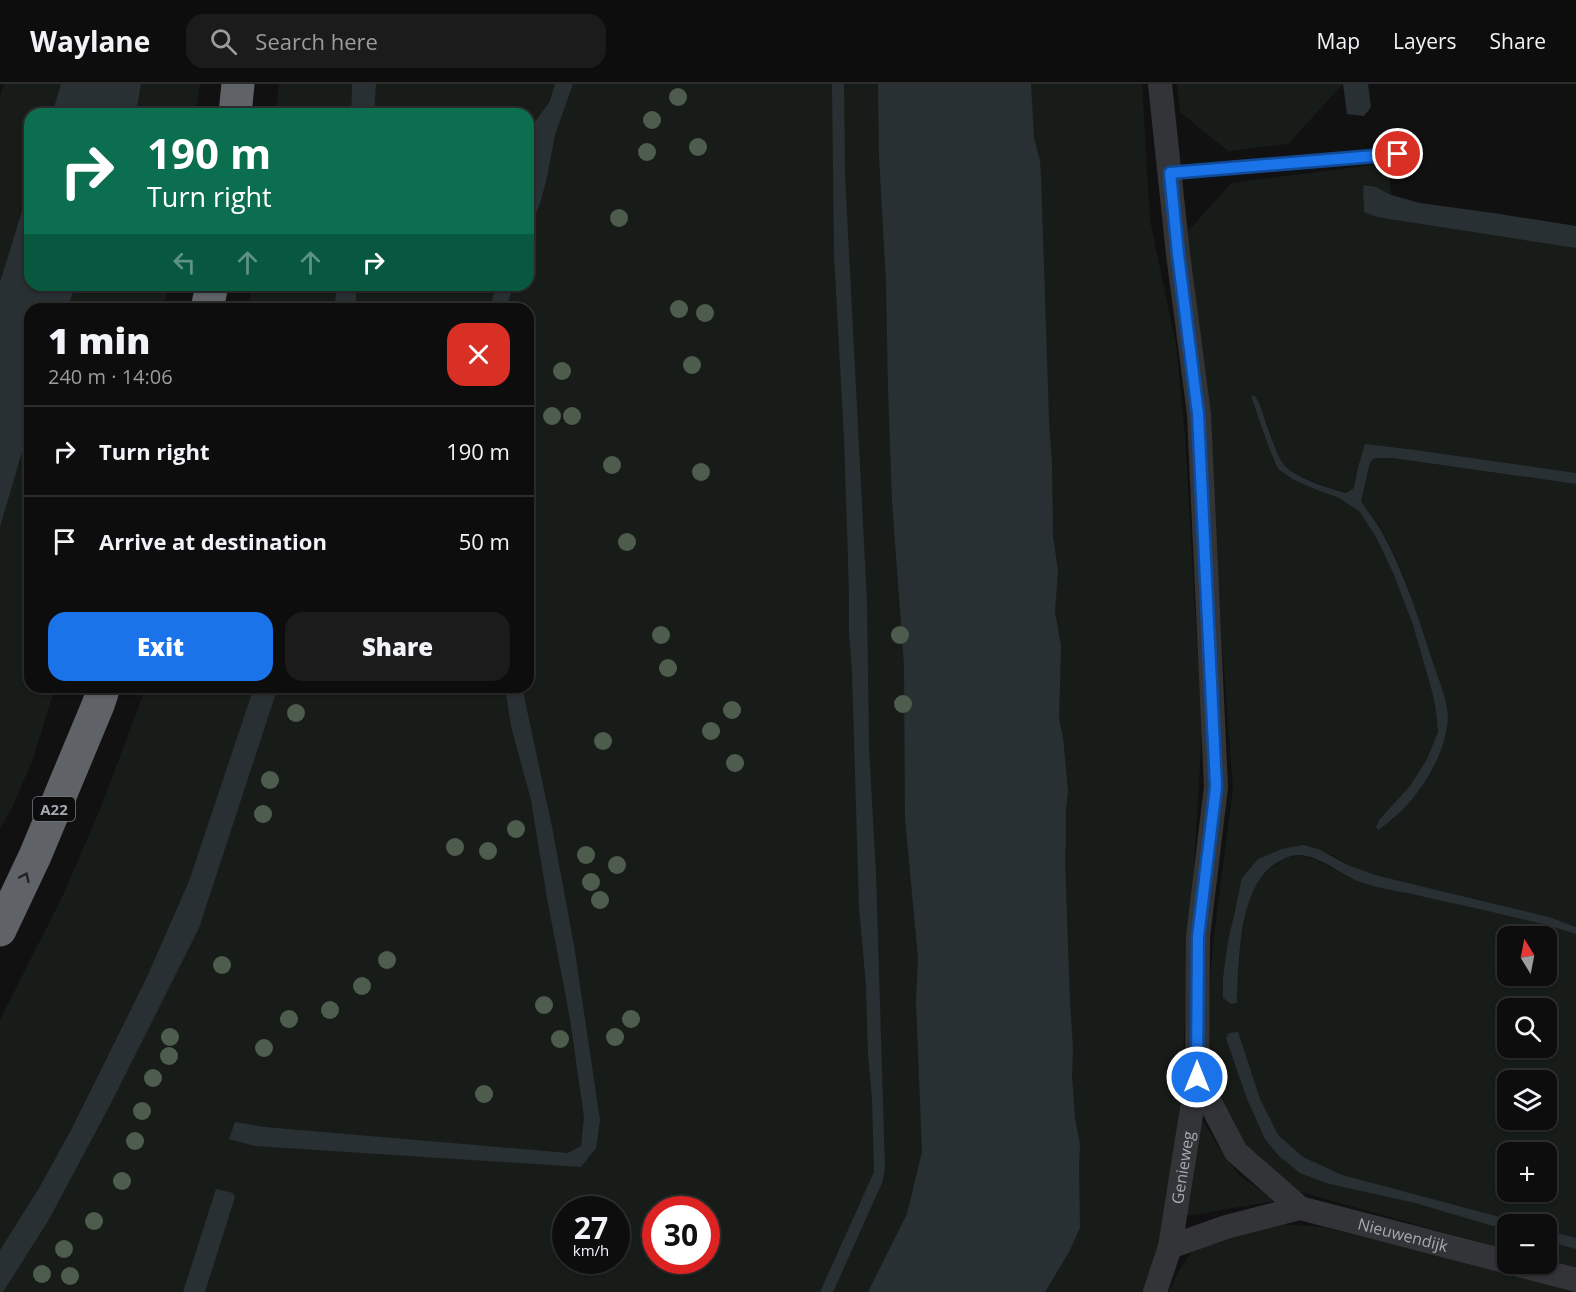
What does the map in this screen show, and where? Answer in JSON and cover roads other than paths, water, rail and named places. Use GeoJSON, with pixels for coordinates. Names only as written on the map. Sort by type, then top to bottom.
{"type":"FeatureCollection","features":[{"type":"Feature","properties":{"kind":"highway"},"geometry":{"type":"LineString","coordinates":[[236,108],[238,84]]}},
{"type":"Feature","properties":{"kind":"highway","name":"A22"},"geometry":{"type":"LineString","coordinates":[[0,930],[35,856],[102,693]]}},
{"type":"Feature","properties":{"kind":"street","name":"Genieweg"},"geometry":{"type":"LineString","coordinates":[[1155,1292],[1170,1247],[1197,1077],[1198,937],[1216,787],[1198,414],[1160,84]]}},
{"type":"Feature","properties":{"kind":"street","name":"Nieuwendijk"},"geometry":{"type":"LineString","coordinates":[[1197,1077],[1236,1152],[1300,1208],[1497,1260]]}},
{"type":"Feature","properties":{"kind":"street","name":"Nieuwendijk"},"geometry":{"type":"LineString","coordinates":[[1170,1247],[1226,1227],[1300,1208]]}},
{"type":"Feature","properties":{"kind":"street","name":"Nieuwendijk"},"geometry":{"type":"LineString","coordinates":[[1552,1274],[1576,1280]]}},
{"type":"Feature","properties":{"kind":"lane"},"geometry":{"type":"LineString","coordinates":[[1170,173],[1398,154]]}}]}
